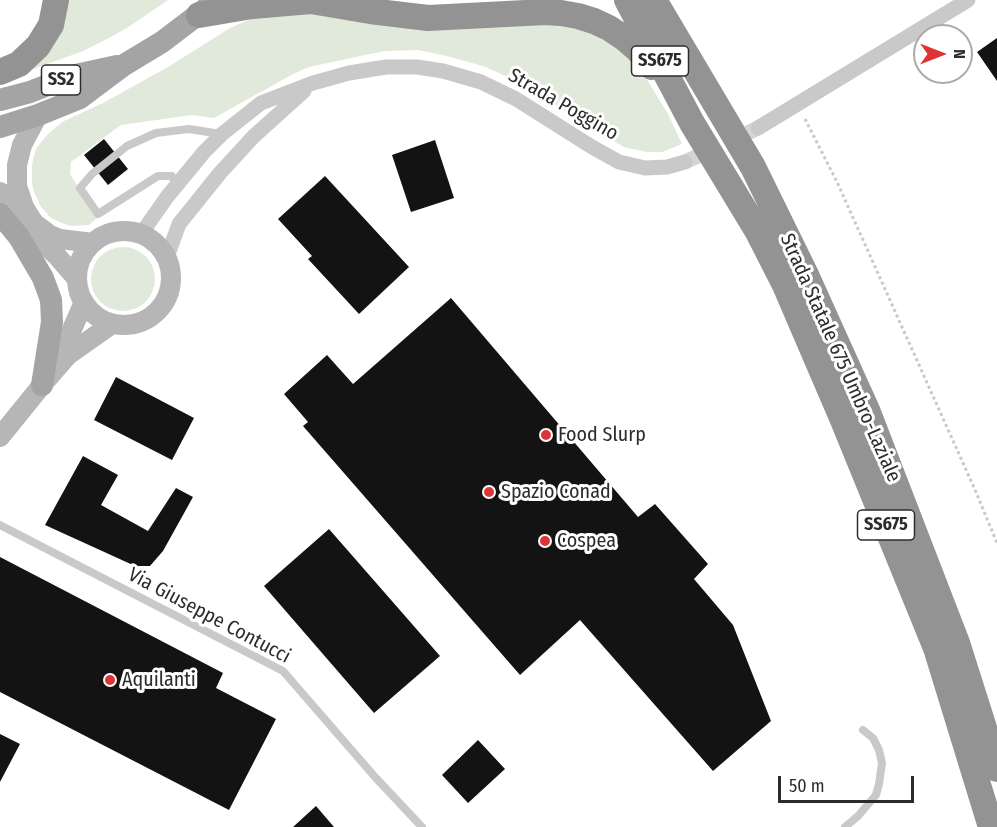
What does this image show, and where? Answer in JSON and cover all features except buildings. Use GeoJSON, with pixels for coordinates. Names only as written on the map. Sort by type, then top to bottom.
{"type":"FeatureCollection","features":[{"type":"Feature","properties":{"kind":"highway"},"geometry":{"type":"LineString","coordinates":[[0,72],[19,64],[38,46],[51,25],[56,0]]}},
{"type":"Feature","properties":{"kind":"highway"},"geometry":{"type":"LineString","coordinates":[[408,0],[425,4],[472,6],[513,0]]}},
{"type":"Feature","properties":{"kind":"highway","name":"Strada Statale 675 Umbro-Laziale"},"geometry":{"type":"LineString","coordinates":[[627,0],[692,123],[758,232],[785,285],[936,648],[991,827]]}},
{"type":"Feature","properties":{"kind":"highway","name":"Strada Statale 675 Umbro-Laziale"},"geometry":{"type":"LineString","coordinates":[[654,0],[753,167],[781,222],[867,410],[957,643],[997,768]]}},
{"type":"Feature","properties":{"kind":"highway"},"geometry":{"type":"LineString","coordinates":[[668,0],[679,32],[753,167]]}},
{"type":"Feature","properties":{"kind":"highway"},"geometry":{"type":"LineString","coordinates":[[207,7],[311,1],[428,18],[544,12],[578,16],[609,28],[638,50],[692,123]]}},
{"type":"Feature","properties":{"kind":"main road","name":"SS2"},"geometry":{"type":"LineString","coordinates":[[0,127],[80,98],[124,65],[162,42],[207,7]]}},
{"type":"Feature","properties":{"kind":"main road","name":"SS2"},"geometry":{"type":"LineString","coordinates":[[0,100],[30,92],[71,76],[124,65]]}},
{"type":"Feature","properties":{"kind":"main road"},"geometry":{"type":"LineString","coordinates":[[38,115],[22,145],[17,165],[17,186],[24,207],[34,223],[50,235],[60,239],[93,243]]}},
{"type":"Feature","properties":{"kind":"main road"},"geometry":{"type":"LineString","coordinates":[[0,192],[6,205],[18,219],[57,255],[77,279],[84,302],[96,316],[112,324],[128,326],[142,322],[156,314],[171,288],[172,272],[167,257],[156,243],[141,234],[124,231],[108,234],[93,243],[85,252],[80,263],[77,279]]}},
{"type":"Feature","properties":{"kind":"main road"},"geometry":{"type":"LineString","coordinates":[[0,214],[19,237],[43,278],[51,300],[52,322],[42,385]]}},
{"type":"Feature","properties":{"kind":"main road"},"geometry":{"type":"LineString","coordinates":[[42,385],[66,343],[84,302]]}},
{"type":"Feature","properties":{"kind":"main road"},"geometry":{"type":"LineString","coordinates":[[0,437],[68,354],[112,324]]}},
{"type":"Feature","properties":{"kind":"street"},"geometry":{"type":"LineString","coordinates":[[758,128],[968,0]]}},
{"type":"Feature","properties":{"kind":"street","name":"Strada Poggino"},"geometry":{"type":"LineString","coordinates":[[141,234],[176,185],[204,152],[222,134],[261,103],[313,83],[349,73],[386,67],[417,67],[443,71],[481,82],[516,99],[619,162],[645,168],[667,167],[685,162]]}},
{"type":"Feature","properties":{"kind":"street","name":"Strada Poggino"},"geometry":{"type":"LineString","coordinates":[[167,257],[178,224],[220,173],[253,137],[313,83]]}},
{"type":"Feature","properties":{"kind":"lane"},"geometry":{"type":"LineString","coordinates":[[176,185],[172,176],[158,176],[98,214],[81,188],[92,174],[127,146],[156,133],[189,129],[222,134]]}},
{"type":"Feature","properties":{"kind":"lane","name":"Via Giuseppe Contucci"},"geometry":{"type":"LineString","coordinates":[[0,525],[283,671],[375,777],[422,827]]}},
{"type":"Feature","properties":{"kind":"lane"},"geometry":{"type":"LineString","coordinates":[[845,827],[876,795],[879,784],[882,764],[879,750],[873,738],[863,730]]}},
{"type":"Feature","properties":{"kind":"path"},"geometry":{"type":"LineString","coordinates":[[797,104],[837,182],[997,543]]}},
{"type":"Feature","properties":{"kind":"green space"},"geometry":{"type":"Polygon","coordinates":[[[65,0],[168,0],[105,40],[83,51],[28,71],[65,0]]]}},
{"type":"Feature","properties":{"kind":"green space"},"geometry":{"type":"Polygon","coordinates":[[[311,12],[545,23],[590,31],[618,47],[641,70],[668,114],[682,144],[662,152],[647,152],[624,147],[524,85],[486,67],[418,50],[384,51],[309,67],[214,118],[192,115],[121,125],[71,162],[70,174],[97,218],[89,225],[72,226],[51,218],[41,207],[32,184],[33,159],[36,149],[62,122],[103,103],[168,67],[230,28],[255,17],[311,12]]]}},
{"type":"Feature","properties":{"kind":"green space"},"geometry":{"type":"Polygon","coordinates":[[[117,247],[129,247],[146,256],[153,267],[155,279],[153,291],[146,302],[129,311],[117,311],[105,306],[96,297],[91,285],[91,273],[96,261],[105,252],[117,247]]]}},
{"type":"Feature","properties":{"kind":"tunnel"},"geometry":{"type":"LineString","coordinates":[[685,162],[758,128]]}},
{"type":"Feature","properties":{"kind":"place","name":"Food Slurp"},"geometry":{"type":"Point","coordinates":[546,435]}},
{"type":"Feature","properties":{"kind":"place","name":"Spazio Conad"},"geometry":{"type":"Point","coordinates":[489,492]}},
{"type":"Feature","properties":{"kind":"place","name":"Cospea"},"geometry":{"type":"Point","coordinates":[545,541]}},
{"type":"Feature","properties":{"kind":"place","name":"Aquilanti"},"geometry":{"type":"Point","coordinates":[110,680]}}]}
